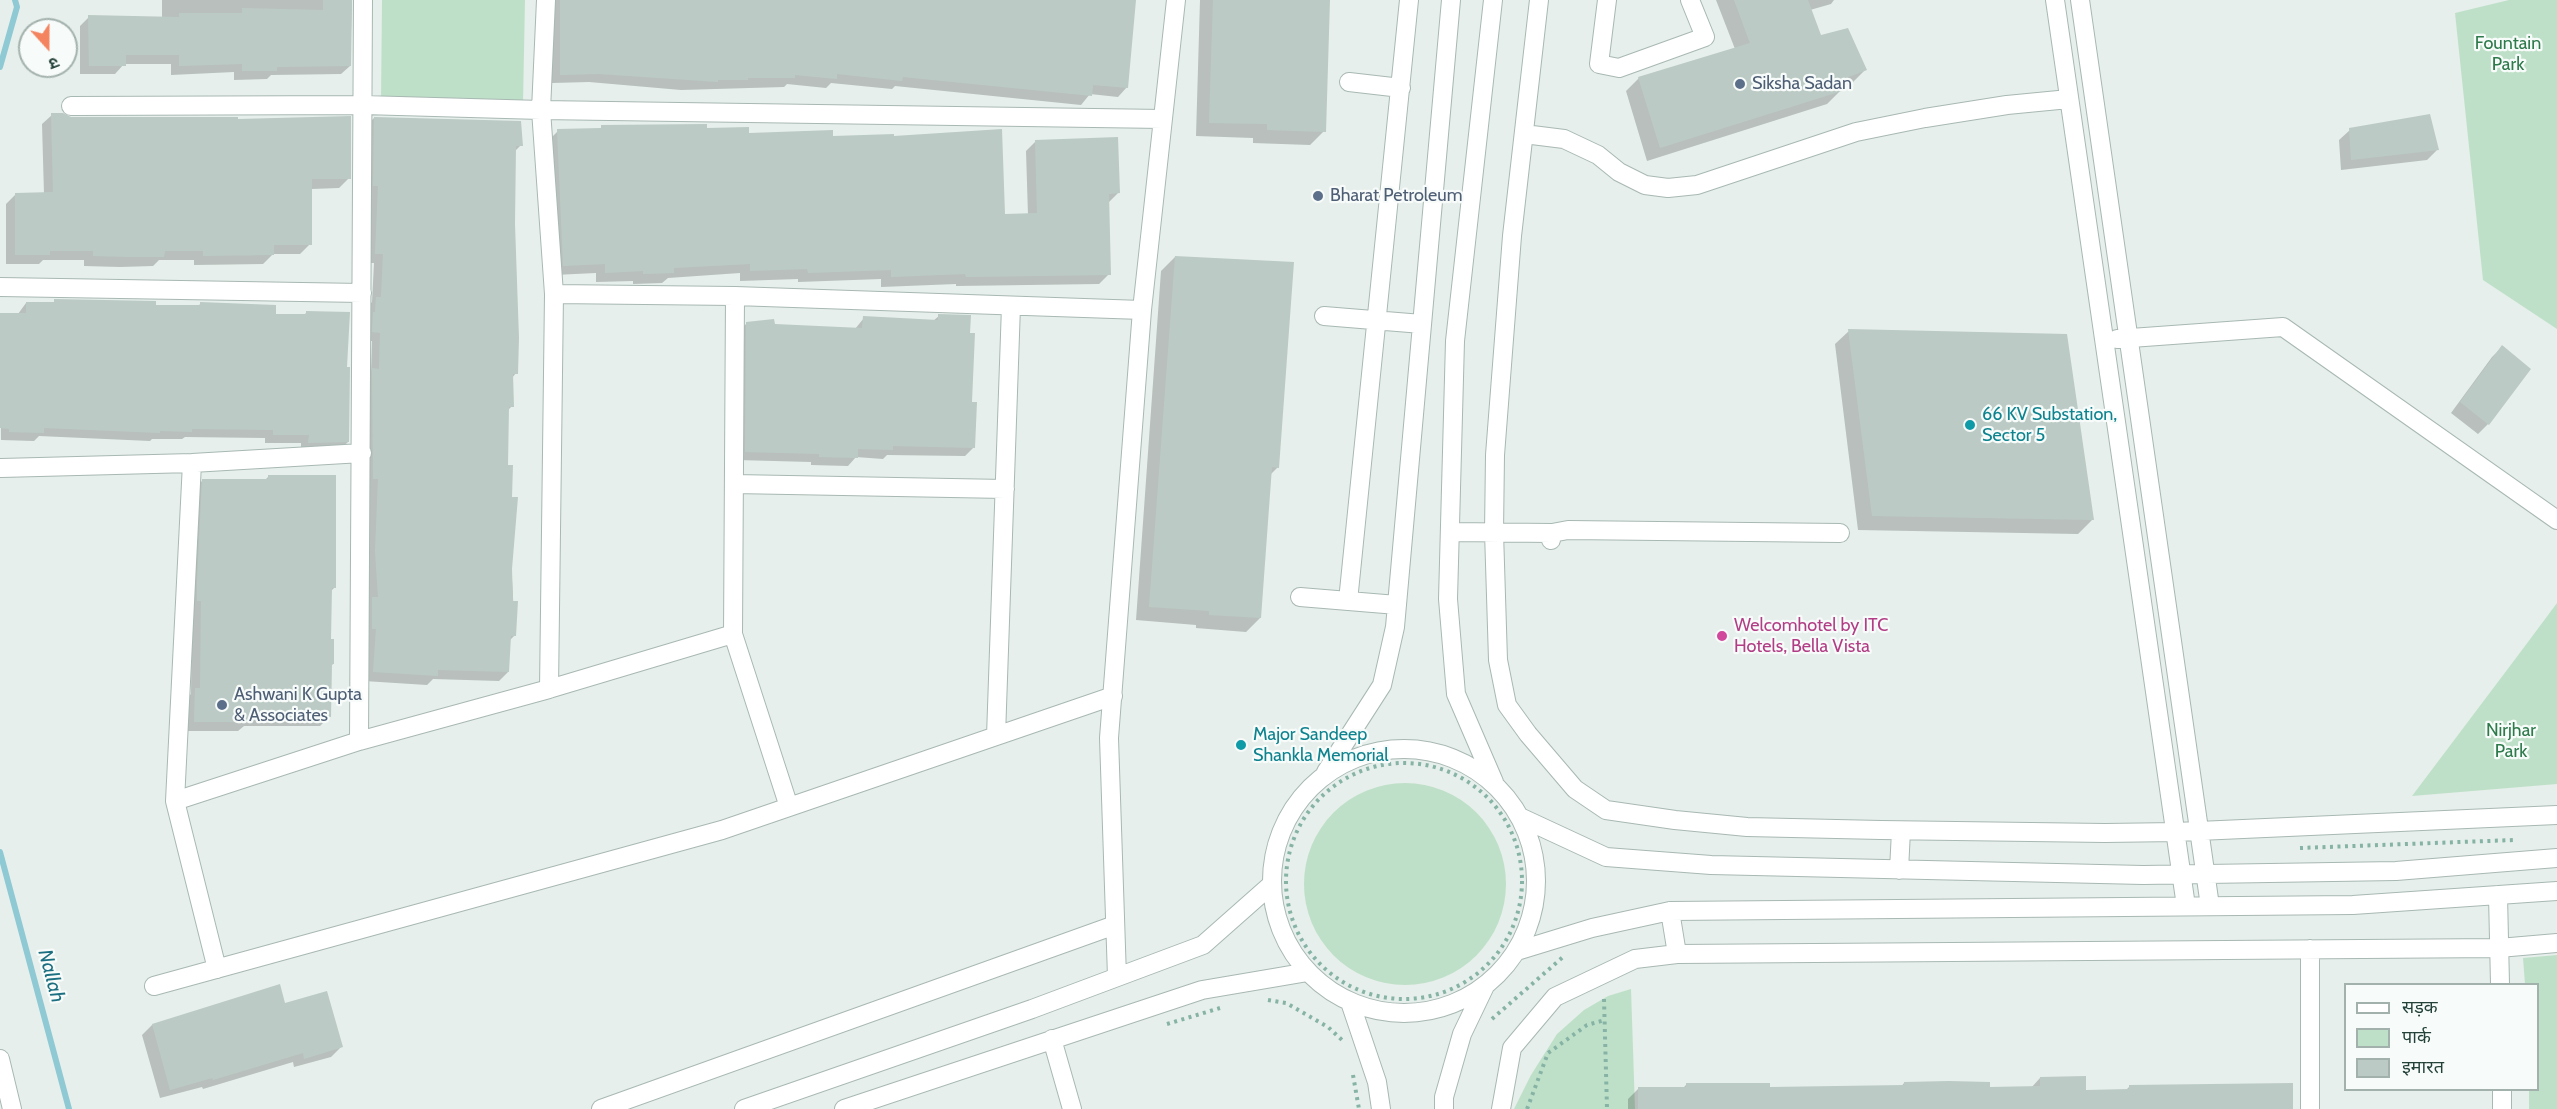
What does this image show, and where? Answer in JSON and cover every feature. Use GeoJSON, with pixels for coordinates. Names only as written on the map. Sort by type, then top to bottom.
{"type":"FeatureCollection","features":[{"type":"Feature","properties":{"kind":"street"},"geometry":{"type":"LineString","coordinates":[[359,741],[363,0]]}},
{"type":"Feature","properties":{"kind":"street"},"geometry":{"type":"LineString","coordinates":[[546,0],[540,110],[554,294],[549,689]]}},
{"type":"Feature","properties":{"kind":"street"},"geometry":{"type":"LineString","coordinates":[[1117,977],[1109,738],[1142,310],[1176,0]]}},
{"type":"Feature","properties":{"kind":"street"},"geometry":{"type":"LineString","coordinates":[[1348,602],[1410,0]]}},
{"type":"Feature","properties":{"kind":"street"},"geometry":{"type":"LineString","coordinates":[[1322,779],[1382,685],[1395,627],[1451,0]]}},
{"type":"Feature","properties":{"kind":"street"},"geometry":{"type":"LineString","coordinates":[[1494,0],[1455,341],[1448,599],[1456,694],[1494,782],[1522,818],[1532,844],[1537,875],[1534,909],[1517,951],[1485,986],[1462,1000],[1439,1008],[1399,1013],[1350,1002],[1308,972],[1282,933],[1275,910],[1272,884],[1275,849],[1292,810],[1312,786],[1349,760],[1396,748],[1446,755],[1494,782]]}},
{"type":"Feature","properties":{"kind":"street"},"geometry":{"type":"LineString","coordinates":[[1539,0],[1512,236],[1495,455],[1494,532],[1498,660],[1507,705],[1528,734],[1575,789],[1606,810],[1747,827],[1901,831],[2175,832],[2557,815]]}},
{"type":"Feature","properties":{"kind":"street"},"geometry":{"type":"LineString","coordinates":[[1607,0],[1599,64],[1619,68],[1705,37],[1690,0]]}},
{"type":"Feature","properties":{"kind":"street"},"geometry":{"type":"LineString","coordinates":[[2055,0],[2186,906]]}},
{"type":"Feature","properties":{"kind":"street"},"geometry":{"type":"LineString","coordinates":[[2080,0],[2210,906]]}},
{"type":"Feature","properties":{"kind":"street"},"geometry":{"type":"LineString","coordinates":[[1349,82],[1401,88]]}},
{"type":"Feature","properties":{"kind":"street"},"geometry":{"type":"LineString","coordinates":[[1524,134],[1564,139],[1598,155],[1619,172],[1645,185],[1668,188],[1697,185],[1856,132],[2007,105],[2069,99]]}},
{"type":"Feature","properties":{"kind":"street"},"geometry":{"type":"LineString","coordinates":[[71,106],[363,105],[540,110],[1163,119]]}},
{"type":"Feature","properties":{"kind":"street"},"geometry":{"type":"LineString","coordinates":[[0,287],[362,293]]}},
{"type":"Feature","properties":{"kind":"street"},"geometry":{"type":"LineString","coordinates":[[554,294],[735,296],[1142,310]]}},
{"type":"Feature","properties":{"kind":"street"},"geometry":{"type":"LineString","coordinates":[[735,296],[733,634],[789,807]]}},
{"type":"Feature","properties":{"kind":"street"},"geometry":{"type":"LineString","coordinates":[[996,736],[1011,306]]}},
{"type":"Feature","properties":{"kind":"street"},"geometry":{"type":"LineString","coordinates":[[1324,316],[1422,324]]}},
{"type":"Feature","properties":{"kind":"street"},"geometry":{"type":"LineString","coordinates":[[2104,340],[2283,327],[2557,520]]}},
{"type":"Feature","properties":{"kind":"street"},"geometry":{"type":"LineString","coordinates":[[1,468],[192,463],[362,453]]}},
{"type":"Feature","properties":{"kind":"street"},"geometry":{"type":"LineString","coordinates":[[192,463],[175,801],[217,969]]}},
{"type":"Feature","properties":{"kind":"street"},"geometry":{"type":"LineString","coordinates":[[734,484],[1005,489]]}},
{"type":"Feature","properties":{"kind":"street"},"geometry":{"type":"LineString","coordinates":[[1450,532],[1494,532],[1552,537],[1568,530],[1840,533]]}},
{"type":"Feature","properties":{"kind":"street"},"geometry":{"type":"LineString","coordinates":[[1300,597],[1397,605]]}},
{"type":"Feature","properties":{"kind":"street"},"geometry":{"type":"LineString","coordinates":[[175,801],[359,741],[549,689],[733,634]]}},
{"type":"Feature","properties":{"kind":"street"},"geometry":{"type":"LineString","coordinates":[[154,987],[722,830],[1113,696]]}},
{"type":"Feature","properties":{"kind":"street"},"geometry":{"type":"LineString","coordinates":[[1522,818],[1606,857],[1712,866],[2182,875],[2397,871],[2557,858]]}},
{"type":"Feature","properties":{"kind":"street"},"geometry":{"type":"LineString","coordinates":[[1899,870],[1901,831]]}},
{"type":"Feature","properties":{"kind":"street"},"geometry":{"type":"LineString","coordinates":[[744,1109],[1203,945],[1272,884]]}},
{"type":"Feature","properties":{"kind":"street"},"geometry":{"type":"LineString","coordinates":[[1517,951],[1592,928],[1670,911],[2353,905],[2557,891]]}},
{"type":"Feature","properties":{"kind":"street"},"geometry":{"type":"LineString","coordinates":[[2498,895],[2500,983]]}},
{"type":"Feature","properties":{"kind":"street"},"geometry":{"type":"LineString","coordinates":[[1670,911],[1677,954]]}},
{"type":"Feature","properties":{"kind":"street"},"geometry":{"type":"LineString","coordinates":[[601,1109],[1115,926]]}},
{"type":"Feature","properties":{"kind":"street"},"geometry":{"type":"LineString","coordinates":[[1501,1109],[1512,1048],[1555,997],[1635,959],[1677,954],[2499,948],[2557,943]]}},
{"type":"Feature","properties":{"kind":"street"},"geometry":{"type":"LineString","coordinates":[[2310,949],[2310,1109]]}},
{"type":"Feature","properties":{"kind":"street"},"geometry":{"type":"LineString","coordinates":[[844,1109],[1202,990],[1308,972]]}},
{"type":"Feature","properties":{"kind":"street"},"geometry":{"type":"LineString","coordinates":[[1444,1109],[1444,1097],[1462,1034],[1485,986]]}},
{"type":"Feature","properties":{"kind":"street"},"geometry":{"type":"LineString","coordinates":[[1350,1002],[1377,1082],[1381,1109]]}},
{"type":"Feature","properties":{"kind":"street"},"geometry":{"type":"LineString","coordinates":[[1052,1039],[1072,1109]]}},
{"type":"Feature","properties":{"kind":"street"},"geometry":{"type":"LineString","coordinates":[[0,1059],[12,1109]]}},
{"type":"Feature","properties":{"kind":"street"},"geometry":{"type":"LineString","coordinates":[[2502,1091],[2502,1109]]}},
{"type":"Feature","properties":{"kind":"path"},"geometry":{"type":"LineString","coordinates":[[1386,764],[1424,764],[1460,776],[1484,793],[1503,816],[1516,842],[1522,881],[1521,901],[1512,929],[1497,954],[1476,975],[1450,989],[1422,997],[1392,998],[1355,988],[1324,968],[1300,939],[1288,903],[1287,865],[1298,829],[1319,798],[1350,776],[1386,764]]}},
{"type":"Feature","properties":{"kind":"path"},"geometry":{"type":"LineString","coordinates":[[2298,848],[2522,840]]}},
{"type":"Feature","properties":{"kind":"path"},"geometry":{"type":"LineString","coordinates":[[1260,999],[1286,1003],[1328,1027],[1344,1045]]}},
{"type":"Feature","properties":{"kind":"path"},"geometry":{"type":"LineString","coordinates":[[1604,999],[1607,1109]]}},
{"type":"Feature","properties":{"kind":"path"},"geometry":{"type":"LineString","coordinates":[[1161,1026],[1228,1006]]}},
{"type":"Feature","properties":{"kind":"path"},"geometry":{"type":"LineString","coordinates":[[1527,1109],[1548,1053],[1587,1025],[1605,1020]]}},
{"type":"Feature","properties":{"kind":"path"},"geometry":{"type":"LineString","coordinates":[[1351,1063],[1359,1109]]}},
{"type":"Feature","properties":{"kind":"green space"},"geometry":{"type":"Polygon","coordinates":[[[382,0],[525,0],[523,103],[381,101],[382,0]]]}},
{"type":"Feature","properties":{"kind":"green space","name":"Fountain Park"},"geometry":{"type":"Polygon","coordinates":[[[2509,0],[2557,0],[2557,329],[2483,280],[2455,13],[2509,0]]]}},
{"type":"Feature","properties":{"kind":"green space","name":"Nirjhar Park"},"geometry":{"type":"Polygon","coordinates":[[[2557,603],[2557,784],[2412,796],[2522,650],[2557,603]]]}},
{"type":"Feature","properties":{"kind":"green space"},"geometry":{"type":"Polygon","coordinates":[[[1395,783],[1415,783],[1434,787],[1453,795],[1483,820],[1494,836],[1502,855],[1506,884],[1502,913],[1494,932],[1469,962],[1453,973],[1434,981],[1415,985],[1395,985],[1376,981],[1357,973],[1327,948],[1316,932],[1308,913],[1304,894],[1304,874],[1308,855],[1316,836],[1341,806],[1357,795],[1376,787],[1395,783]]]}},
{"type":"Feature","properties":{"kind":"green space"},"geometry":{"type":"Polygon","coordinates":[[[2557,955],[2557,1109],[2529,1109],[2529,1091],[2539,1091],[2539,983],[2525,983],[2523,958],[2557,955]]]}},
{"type":"Feature","properties":{"kind":"green space"},"geometry":{"type":"Polygon","coordinates":[[[1631,989],[1635,1109],[1514,1109],[1531,1075],[1557,1034],[1584,1010],[1608,996],[1631,989]]]}},
{"type":"Feature","properties":{"kind":"building"},"geometry":{"type":"Polygon","coordinates":[[[323,0],[352,0],[351,66],[277,67],[277,71],[242,71],[242,64],[179,66],[179,55],[126,55],[126,66],[89,66],[88,15],[179,17],[179,13],[242,13],[242,8],[323,10],[323,0]]]}},
{"type":"Feature","properties":{"kind":"building"},"geometry":{"type":"Polygon","coordinates":[[[560,0],[1136,0],[1128,88],[1093,85],[1092,96],[903,77],[902,81],[837,74],[837,79],[795,75],[795,78],[748,78],[748,80],[718,80],[718,82],[599,74],[560,75],[560,0]]]}},
{"type":"Feature","properties":{"kind":"building"},"geometry":{"type":"Polygon","coordinates":[[[1213,0],[1330,0],[1326,132],[1267,130],[1267,124],[1209,123],[1213,0]]]}},
{"type":"Feature","properties":{"kind":"building","name":"Siksha Sadan"},"geometry":{"type":"Polygon","coordinates":[[[1734,0],[1808,0],[1821,35],[1848,28],[1867,70],[1838,81],[1842,91],[1660,148],[1638,77],[1750,43],[1734,0]]]}},
{"type":"Feature","properties":{"kind":"building"},"geometry":{"type":"Polygon","coordinates":[[[51,113],[63,113],[71,117],[238,117],[238,119],[351,116],[351,179],[312,179],[312,245],[274,245],[274,255],[203,256],[203,251],[165,251],[164,257],[130,257],[93,256],[93,251],[50,251],[50,255],[15,255],[15,193],[53,192],[51,113]]]}},
{"type":"Feature","properties":{"kind":"building"},"geometry":{"type":"Polygon","coordinates":[[[2430,114],[2439,150],[2351,160],[2349,128],[2430,114]]]}},
{"type":"Feature","properties":{"kind":"building"},"geometry":{"type":"Polygon","coordinates":[[[374,117],[521,121],[523,146],[516,146],[515,224],[518,374],[513,374],[514,407],[509,407],[508,465],[513,465],[512,497],[518,497],[512,569],[513,601],[518,601],[516,636],[511,636],[509,672],[438,670],[438,676],[373,672],[376,629],[372,629],[372,597],[378,597],[375,551],[378,479],[373,479],[372,368],[379,369],[380,333],[372,332],[376,297],[381,297],[383,254],[375,254],[378,186],[373,186],[374,117]]]}},
{"type":"Feature","properties":{"kind":"building"},"geometry":{"type":"Polygon","coordinates":[[[707,124],[707,128],[749,127],[749,133],[833,130],[833,136],[894,134],[894,136],[1002,129],[1005,214],[1037,213],[1035,140],[1118,137],[1120,193],[1109,194],[1111,275],[966,277],[965,274],[891,277],[891,270],[808,273],[807,269],[750,271],[750,264],[674,268],[674,273],[643,274],[643,271],[605,273],[605,264],[563,266],[557,129],[601,128],[601,125],[707,124]]]}},
{"type":"Feature","properties":{"kind":"building"},"geometry":{"type":"Polygon","coordinates":[[[1175,256],[1294,262],[1279,468],[1272,467],[1261,618],[1209,615],[1209,611],[1149,607],[1175,256]]]}},
{"type":"Feature","properties":{"kind":"building"},"geometry":{"type":"Polygon","coordinates":[[[54,299],[156,301],[156,305],[200,305],[200,302],[276,305],[276,314],[306,314],[306,311],[350,312],[347,367],[350,367],[349,442],[308,443],[309,435],[273,435],[273,430],[192,429],[192,432],[160,431],[160,433],[44,428],[44,433],[9,432],[9,429],[0,428],[0,313],[26,313],[26,302],[54,302],[54,299]]]}},
{"type":"Feature","properties":{"kind":"building"},"geometry":{"type":"Polygon","coordinates":[[[938,314],[971,315],[970,333],[975,333],[972,402],[977,402],[975,448],[893,446],[893,450],[858,449],[858,458],[819,457],[819,454],[745,452],[746,322],[774,319],[775,324],[862,328],[863,316],[938,320],[938,314]]]}},
{"type":"Feature","properties":{"kind":"building","name":"66 KV Substation, Sector 5"},"geometry":{"type":"Polygon","coordinates":[[[1848,329],[2067,334],[2094,520],[1872,516],[1848,329]]]}},
{"type":"Feature","properties":{"kind":"building"},"geometry":{"type":"Polygon","coordinates":[[[2502,345],[2531,369],[2489,425],[2460,402],[2502,345]]]}},
{"type":"Feature","properties":{"kind":"building"},"geometry":{"type":"Polygon","coordinates":[[[268,475],[336,475],[336,588],[332,588],[331,639],[334,639],[334,664],[332,664],[331,717],[250,717],[250,722],[194,722],[195,688],[200,688],[201,601],[197,601],[197,582],[202,479],[268,479],[268,475]]]}},
{"type":"Feature","properties":{"kind":"building"},"geometry":{"type":"Polygon","coordinates":[[[280,984],[285,1003],[327,991],[343,1047],[304,1059],[303,1053],[213,1080],[212,1078],[170,1090],[152,1024],[280,984]]]}},
{"type":"Feature","properties":{"kind":"building"},"geometry":{"type":"Polygon","coordinates":[[[2086,1076],[2086,1090],[2129,1089],[2129,1085],[2293,1083],[2293,1109],[1638,1109],[1638,1087],[1686,1087],[1686,1083],[1770,1083],[1770,1087],[1904,1085],[1904,1082],[1949,1081],[1990,1082],[1990,1087],[2040,1086],[2040,1077],[2086,1076]]]}},
{"type":"Feature","properties":{"kind":"waterway","name":"Nallah"},"geometry":{"type":"LineString","coordinates":[[0,67],[17,7],[15,0]]}},
{"type":"Feature","properties":{"kind":"waterway","name":"Nallah"},"geometry":{"type":"LineString","coordinates":[[0,852],[69,1109]]}},
{"type":"Feature","properties":{"kind":"place","name":"Siksha Sadan"},"geometry":{"type":"Point","coordinates":[1740,84]}},
{"type":"Feature","properties":{"kind":"place","name":"Bharat Petroleum"},"geometry":{"type":"Point","coordinates":[1318,196]}},
{"type":"Feature","properties":{"kind":"place","name":"66 KV Substation, Sector 5"},"geometry":{"type":"Point","coordinates":[1970,425]}},
{"type":"Feature","properties":{"kind":"place","name":"Welcomhotel by ITC Hotels, Bella Vista"},"geometry":{"type":"Point","coordinates":[1722,636]}},
{"type":"Feature","properties":{"kind":"place","name":"Ashwani K Gupta & Associates"},"geometry":{"type":"Point","coordinates":[222,705]}},
{"type":"Feature","properties":{"kind":"place","name":"Major Sandeep Shankla Memorial"},"geometry":{"type":"Point","coordinates":[1241,745]}}]}
